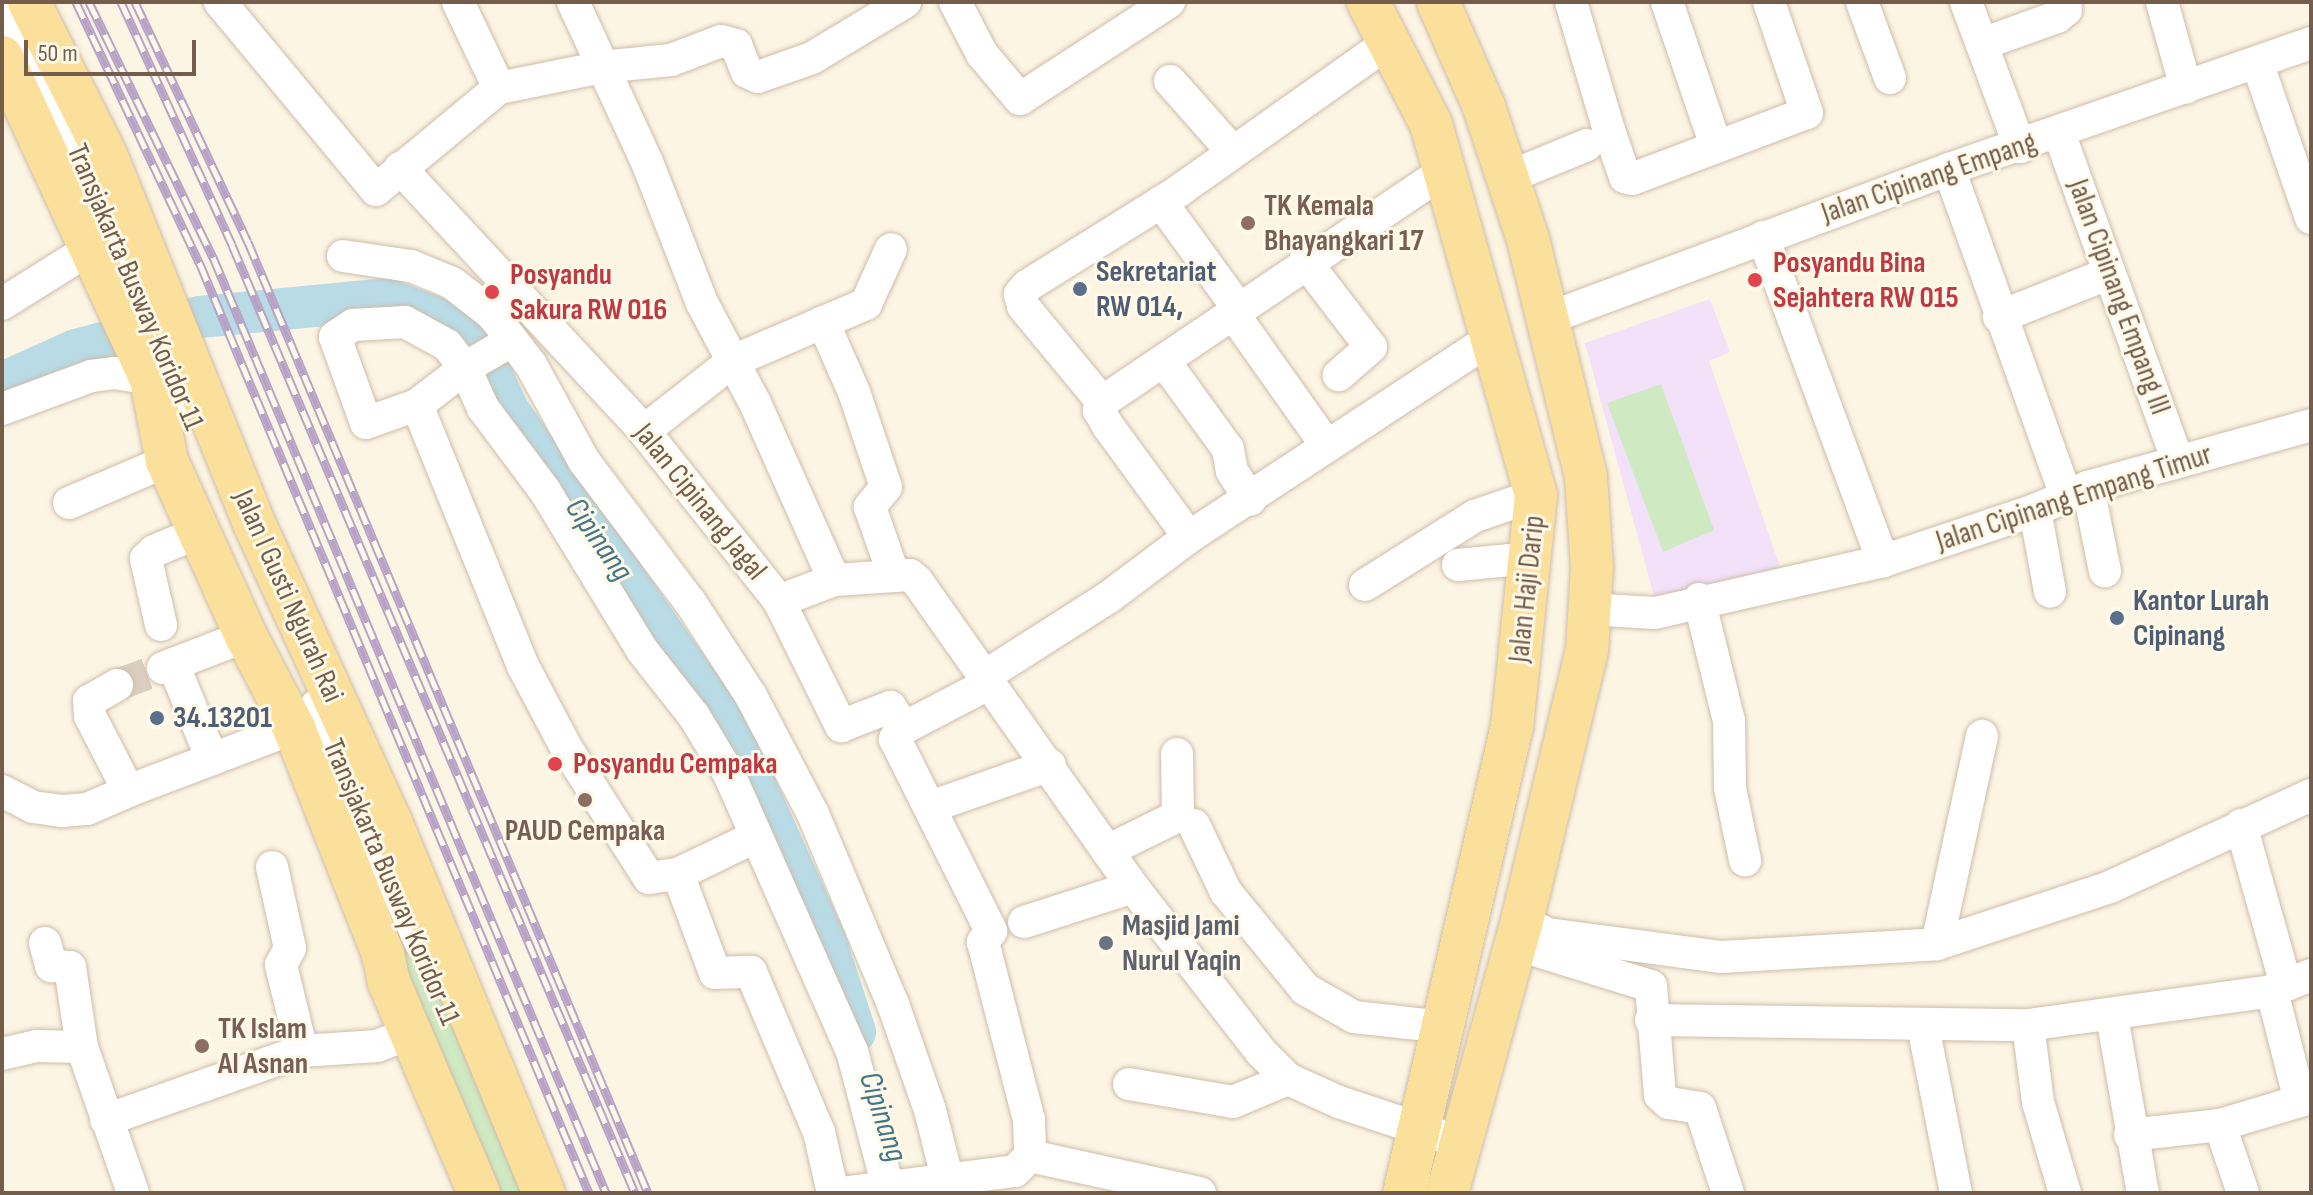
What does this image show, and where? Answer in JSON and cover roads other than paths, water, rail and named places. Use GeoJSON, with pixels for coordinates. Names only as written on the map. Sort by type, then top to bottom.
{"type":"FeatureCollection","features":[{"type":"Feature","properties":{"kind":"main road","name":"Jalan I Gusti Ngurah Rai"},"geometry":{"type":"LineString","coordinates":[[29,2],[106,155],[119,264]]}},
{"type":"Feature","properties":{"kind":"main road","name":"Jalan Haji Darip"},"geometry":{"type":"LineString","coordinates":[[1368,2],[1392,40],[1446,170],[1536,495],[1512,726],[1445,1027],[1404,1193]]}},
{"type":"Feature","properties":{"kind":"main road","name":"Jalan Haji Darip"},"geometry":{"type":"LineString","coordinates":[[1438,2],[1509,177],[1549,318],[1586,477],[1592,530],[1587,650],[1519,933],[1447,1193]]}},
{"type":"Feature","properties":{"kind":"main road","name":"Jalan I Gusti Ngurah Rai"},"geometry":{"type":"LineString","coordinates":[[2,57],[119,264],[410,921],[544,1193]]}},
{"type":"Feature","properties":{"kind":"main road","name":"Jalan I Gusti Ngurah Rai"},"geometry":{"type":"LineString","coordinates":[[159,359],[167,461],[202,531],[246,636],[294,728],[355,893],[410,921]]}},
{"type":"Feature","properties":{"kind":"main road","name":"Jalan I Gusti Ngurah Rai"},"geometry":{"type":"LineString","coordinates":[[410,921],[411,1033],[479,1193]]}},
{"type":"Feature","properties":{"kind":"street"},"geometry":{"type":"LineString","coordinates":[[220,2],[371,188],[376,190],[499,88],[602,67],[671,60],[731,41],[747,72],[758,77],[812,58],[905,2]]}},
{"type":"Feature","properties":{"kind":"street"},"geometry":{"type":"LineString","coordinates":[[458,2],[499,88]]}},
{"type":"Feature","properties":{"kind":"street"},"geometry":{"type":"LineString","coordinates":[[573,2],[647,162],[702,303],[733,361],[834,580]]}},
{"type":"Feature","properties":{"kind":"street"},"geometry":{"type":"LineString","coordinates":[[955,2],[982,54],[1020,99],[1169,2]]}},
{"type":"Feature","properties":{"kind":"street"},"geometry":{"type":"LineString","coordinates":[[1571,2],[1625,177],[1807,113],[1769,2]]}},
{"type":"Feature","properties":{"kind":"street"},"geometry":{"type":"LineString","coordinates":[[1667,2],[1716,146]]}},
{"type":"Feature","properties":{"kind":"street"},"geometry":{"type":"LineString","coordinates":[[1862,2],[1890,78]]}},
{"type":"Feature","properties":{"kind":"street"},"geometry":{"type":"LineString","coordinates":[[1966,2],[2020,147]]}},
{"type":"Feature","properties":{"kind":"street"},"geometry":{"type":"LineString","coordinates":[[1982,44],[2057,17],[2066,10],[2065,2]]}},
{"type":"Feature","properties":{"kind":"street"},"geometry":{"type":"LineString","coordinates":[[2162,2],[2186,88]]}},
{"type":"Feature","properties":{"kind":"street","name":"Transjakarta Busway Koridor 11"},"geometry":{"type":"LineString","coordinates":[[2,3],[79,153],[119,264]]}},
{"type":"Feature","properties":{"kind":"street"},"geometry":{"type":"LineString","coordinates":[[1102,402],[1023,306],[1020,294],[1161,202],[1392,40]]}},
{"type":"Feature","properties":{"kind":"street","name":"Jalan Cipinang Empang"},"geometry":{"type":"LineString","coordinates":[[1549,318],[1949,169],[2258,65],[2311,43]]}},
{"type":"Feature","properties":{"kind":"street"},"geometry":{"type":"LineString","coordinates":[[2258,65],[2304,179],[2311,218]]}},
{"type":"Feature","properties":{"kind":"street"},"geometry":{"type":"LineString","coordinates":[[1170,81],[1233,152]]}},
{"type":"Feature","properties":{"kind":"street","name":"Jalan Cipinang Empang III"},"geometry":{"type":"LineString","coordinates":[[2059,133],[2178,461]]}},
{"type":"Feature","properties":{"kind":"street"},"geometry":{"type":"LineString","coordinates":[[1509,177],[1587,145]]}},
{"type":"Feature","properties":{"kind":"street","name":"Jalan Cipinang Jagal"},"geometry":{"type":"LineString","coordinates":[[400,168],[644,431],[779,601],[834,580],[894,576]]}},
{"type":"Feature","properties":{"kind":"street"},"geometry":{"type":"LineString","coordinates":[[1949,169],[1999,317],[2077,491],[2105,571]]}},
{"type":"Feature","properties":{"kind":"street"},"geometry":{"type":"LineString","coordinates":[[1189,537],[1108,426],[1099,410],[1102,402],[1305,261],[1446,170]]}},
{"type":"Feature","properties":{"kind":"street"},"geometry":{"type":"LineString","coordinates":[[1161,202],[1326,445]]}},
{"type":"Feature","properties":{"kind":"street"},"geometry":{"type":"LineString","coordinates":[[1763,237],[1883,561]]}},
{"type":"Feature","properties":{"kind":"street"},"geometry":{"type":"LineString","coordinates":[[644,431],[733,361],[866,304],[891,249]]}},
{"type":"Feature","properties":{"kind":"street"},"geometry":{"type":"LineString","coordinates":[[343,256],[411,266],[452,283],[492,314]]}},
{"type":"Feature","properties":{"kind":"street"},"geometry":{"type":"LineString","coordinates":[[1305,261],[1371,347],[1339,375]]}},
{"type":"Feature","properties":{"kind":"street"},"geometry":{"type":"LineString","coordinates":[[2,304],[119,264]]}},
{"type":"Feature","properties":{"kind":"street"},"geometry":{"type":"LineString","coordinates":[[1999,317],[2110,273]]}},
{"type":"Feature","properties":{"kind":"street"},"geometry":{"type":"LineString","coordinates":[[515,289],[492,314],[485,356],[483,408],[545,491],[642,650],[694,716],[729,774],[852,1051],[893,1186]]}},
{"type":"Feature","properties":{"kind":"street"},"geometry":{"type":"LineString","coordinates":[[485,356],[417,405],[366,423],[338,356],[339,331],[353,325],[405,322],[447,345],[531,365],[584,461],[690,602],[751,696],[813,814],[893,1004],[944,1186]]}},
{"type":"Feature","properties":{"kind":"street"},"geometry":{"type":"LineString","coordinates":[[823,322],[854,392],[886,487],[870,507],[894,576],[910,575],[917,581],[1050,765],[1133,887],[1288,1079],[1459,1142]]}},
{"type":"Feature","properties":{"kind":"street"},"geometry":{"type":"LineString","coordinates":[[1030,1156],[1025,1104],[983,942],[991,931],[895,739],[902,729],[987,680],[1109,597],[1189,537],[1250,500],[1326,445],[1493,337]]}},
{"type":"Feature","properties":{"kind":"street"},"geometry":{"type":"LineString","coordinates":[[2,409],[91,376],[114,373],[159,359]]}},
{"type":"Feature","properties":{"kind":"street"},"geometry":{"type":"LineString","coordinates":[[1164,361],[1228,449],[1232,471],[1250,500]]}},
{"type":"Feature","properties":{"kind":"street"},"geometry":{"type":"LineString","coordinates":[[417,405],[523,666],[567,749],[649,878],[678,874],[755,837]]}},
{"type":"Feature","properties":{"kind":"street","name":"Jalan Cipinang Empang Timur"},"geometry":{"type":"LineString","coordinates":[[1588,609],[1644,614],[1699,599],[1883,561],[2035,510],[2077,491],[2311,425]]}},
{"type":"Feature","properties":{"kind":"street"},"geometry":{"type":"LineString","coordinates":[[69,503],[167,461]]}},
{"type":"Feature","properties":{"kind":"street"},"geometry":{"type":"LineString","coordinates":[[1365,585],[1475,516],[1536,495]]}},
{"type":"Feature","properties":{"kind":"street"},"geometry":{"type":"LineString","coordinates":[[2035,510],[2050,592]]}},
{"type":"Feature","properties":{"kind":"street"},"geometry":{"type":"LineString","coordinates":[[161,625],[146,559],[154,551],[202,531]]}},
{"type":"Feature","properties":{"kind":"street"},"geometry":{"type":"LineString","coordinates":[[1458,565],[1531,558]]}},
{"type":"Feature","properties":{"kind":"street"},"geometry":{"type":"LineString","coordinates":[[1699,599],[1729,721],[1730,788],[1745,860]]}},
{"type":"Feature","properties":{"kind":"street"},"geometry":{"type":"LineString","coordinates":[[779,601],[841,726],[890,707],[902,729]]}},
{"type":"Feature","properties":{"kind":"street"},"geometry":{"type":"LineString","coordinates":[[212,759],[168,666],[246,636]]}},
{"type":"Feature","properties":{"kind":"street"},"geometry":{"type":"LineString","coordinates":[[117,685],[89,701],[90,716],[121,781],[136,788]]}},
{"type":"Feature","properties":{"kind":"street"},"geometry":{"type":"LineString","coordinates":[[2,791],[33,807],[63,811],[87,809],[294,728]]}},
{"type":"Feature","properties":{"kind":"street"},"geometry":{"type":"LineString","coordinates":[[1937,944],[1982,736]]}},
{"type":"Feature","properties":{"kind":"street"},"geometry":{"type":"LineString","coordinates":[[1107,851],[1178,816],[1177,754]]}},
{"type":"Feature","properties":{"kind":"street"},"geometry":{"type":"LineString","coordinates":[[930,807],[1050,765]]}},
{"type":"Feature","properties":{"kind":"street"},"geometry":{"type":"LineString","coordinates":[[1519,933],[1548,934],[1721,957],[1937,944],[2110,887],[2311,795]]}},
{"type":"Feature","properties":{"kind":"street"},"geometry":{"type":"LineString","coordinates":[[1194,825],[1226,892],[1305,989],[1354,1017],[1445,1027]]}},
{"type":"Feature","properties":{"kind":"street"},"geometry":{"type":"LineString","coordinates":[[2130,1135],[2220,1125],[2297,1102],[2302,1096],[2290,983],[2241,825]]}},
{"type":"Feature","properties":{"kind":"street"},"geometry":{"type":"LineString","coordinates":[[272,867],[290,948],[281,965],[302,1051]]}},
{"type":"Feature","properties":{"kind":"street"},"geometry":{"type":"LineString","coordinates":[[678,874],[715,973],[751,972],[819,1132],[833,1193]]}},
{"type":"Feature","properties":{"kind":"street"},"geometry":{"type":"LineString","coordinates":[[1024,922],[1133,887]]}},
{"type":"Feature","properties":{"kind":"street","name":"Transjakarta Busway Koridor 11"},"geometry":{"type":"LineString","coordinates":[[410,921],[522,1193]]}},
{"type":"Feature","properties":{"kind":"street"},"geometry":{"type":"LineString","coordinates":[[1519,933],[1649,985],[1660,1095],[1669,1103],[1700,1108],[1728,1193]]}},
{"type":"Feature","properties":{"kind":"street"},"geometry":{"type":"LineString","coordinates":[[45,943],[51,966],[70,967],[82,1047],[133,1193]]}},
{"type":"Feature","properties":{"kind":"street"},"geometry":{"type":"LineString","coordinates":[[1651,1020],[1777,1018],[1923,1026],[2028,1025],[2112,1016],[2290,983]]}},
{"type":"Feature","properties":{"kind":"street"},"geometry":{"type":"LineString","coordinates":[[2112,1016],[2130,1135],[2143,1193]]}},
{"type":"Feature","properties":{"kind":"street"},"geometry":{"type":"LineString","coordinates":[[2028,1025],[2038,1102],[2065,1193]]}},
{"type":"Feature","properties":{"kind":"street"},"geometry":{"type":"LineString","coordinates":[[1923,1026],[1956,1193]]}},
{"type":"Feature","properties":{"kind":"street"},"geometry":{"type":"LineString","coordinates":[[106,1120],[302,1051],[377,1046],[411,1033]]}},
{"type":"Feature","properties":{"kind":"street"},"geometry":{"type":"LineString","coordinates":[[2,1054],[37,1046],[82,1047]]}},
{"type":"Feature","properties":{"kind":"street"},"geometry":{"type":"LineString","coordinates":[[1129,1084],[1233,1102],[1264,1093],[1288,1079]]}},
{"type":"Feature","properties":{"kind":"street"},"geometry":{"type":"LineString","coordinates":[[2220,1125],[2243,1193]]}},
{"type":"Feature","properties":{"kind":"street"},"geometry":{"type":"LineString","coordinates":[[840,1193],[893,1186],[944,1186],[1015,1171],[1030,1156]]}},
{"type":"Feature","properties":{"kind":"street"},"geometry":{"type":"LineString","coordinates":[[1030,1156],[1200,1193]]}},
{"type":"Feature","properties":{"kind":"waterway","name":"Cipinang"},"geometry":{"type":"LineString","coordinates":[[2,383],[76,350],[200,317],[387,299],[444,321],[485,360],[508,410],[731,731],[825,940],[855,1032]]}},
{"type":"Feature","properties":{"kind":"tunnel"},"geometry":{"type":"LineString","coordinates":[[117,685],[163,668]]}},
{"type":"Feature","properties":{"kind":"railway"},"geometry":{"type":"LineString","coordinates":[[76,2],[200,264],[589,1193]]}},
{"type":"Feature","properties":{"kind":"railway"},"geometry":{"type":"LineString","coordinates":[[89,2],[213,257],[606,1193]]}},
{"type":"Feature","properties":{"kind":"railway"},"geometry":{"type":"LineString","coordinates":[[121,2],[232,245],[635,1193]]}},
{"type":"Feature","properties":{"kind":"railway"},"geometry":{"type":"LineString","coordinates":[[135,2],[248,242],[648,1193]]}},
{"type":"Feature","properties":{"kind":"place","name":"TK Kemala Bhayangkari 17"},"geometry":{"type":"Point","coordinates":[1248,223]}},
{"type":"Feature","properties":{"kind":"place","name":"Posyandu Bina Sejahtera RW 015"},"geometry":{"type":"Point","coordinates":[1755,280]}},
{"type":"Feature","properties":{"kind":"place","name":"Sekretariat RW 014,"},"geometry":{"type":"Point","coordinates":[1080,289]}},
{"type":"Feature","properties":{"kind":"place","name":"Posyandu Sakura RW 016"},"geometry":{"type":"Point","coordinates":[492,292]}},
{"type":"Feature","properties":{"kind":"place","name":"Kantor Lurah Cipinang"},"geometry":{"type":"Point","coordinates":[2117,618]}},
{"type":"Feature","properties":{"kind":"place","name":"34.13201"},"geometry":{"type":"Point","coordinates":[157,718]}},
{"type":"Feature","properties":{"kind":"place","name":"Posyandu Cempaka"},"geometry":{"type":"Point","coordinates":[555,764]}},
{"type":"Feature","properties":{"kind":"place","name":"PAUD Cempaka"},"geometry":{"type":"Point","coordinates":[585,800]}},
{"type":"Feature","properties":{"kind":"place","name":"Masjid Jami Nurul Yaqin"},"geometry":{"type":"Point","coordinates":[1106,943]}},
{"type":"Feature","properties":{"kind":"place","name":"TK Islam Al Asnan"},"geometry":{"type":"Point","coordinates":[202,1046]}}]}
